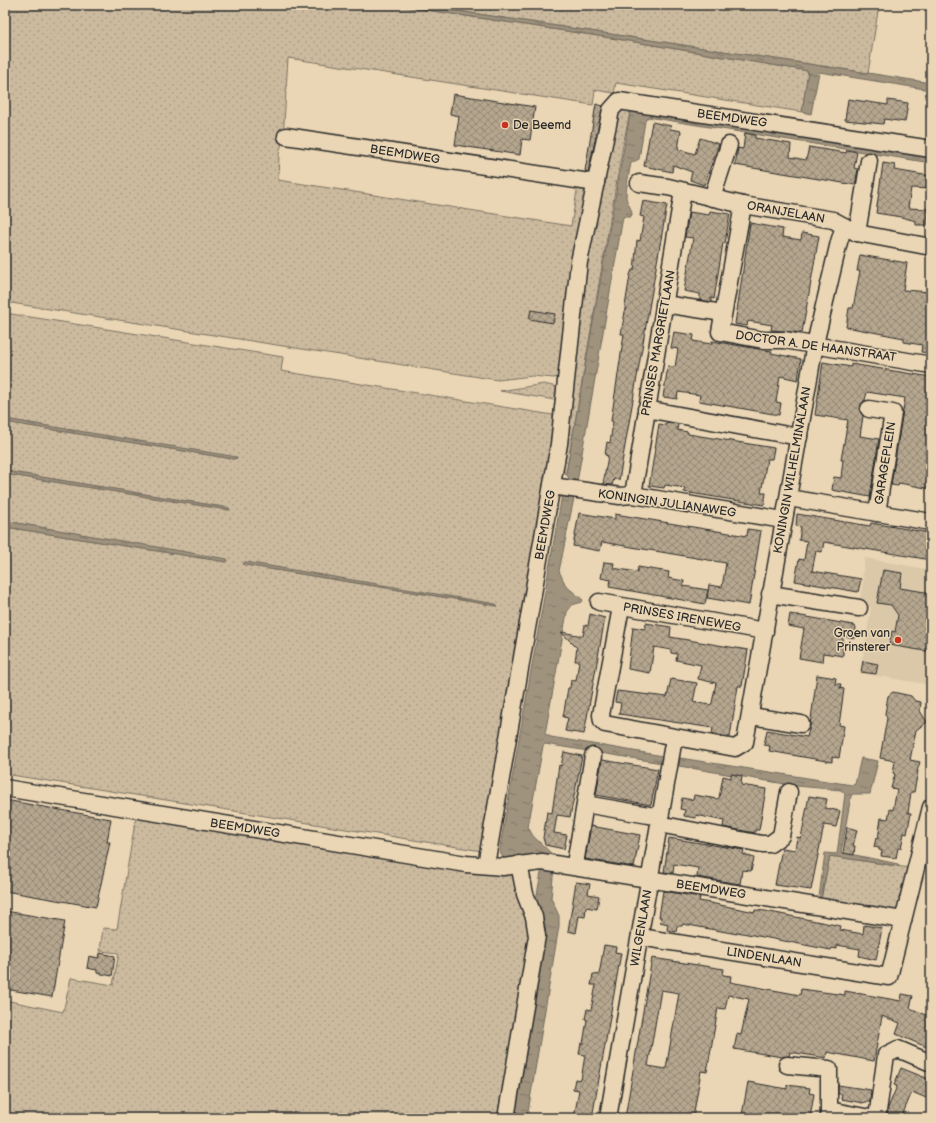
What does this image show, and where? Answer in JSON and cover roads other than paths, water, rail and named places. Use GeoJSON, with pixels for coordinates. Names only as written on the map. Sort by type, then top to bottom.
{"type":"FeatureCollection","features":[{"type":"Feature","properties":{"kind":"street","name":"BEEMDWEG"},"geometry":{"type":"LineString","coordinates":[[486,865],[552,486],[567,383],[575,291],[611,110],[619,102],[931,149]]}},
{"type":"Feature","properties":{"kind":"street","name":"BEEMDWEG"},"geometry":{"type":"LineString","coordinates":[[286,136],[596,183]]}},
{"type":"Feature","properties":{"kind":"street"},"geometry":{"type":"LineString","coordinates":[[712,198],[729,144]]}},
{"type":"Feature","properties":{"kind":"street","name":"KONINGIN WILHELMINALAAN"},"geometry":{"type":"LineString","coordinates":[[674,738],[735,748],[741,746],[748,736],[770,594],[783,520],[789,498],[815,344],[839,242],[851,230],[869,162]]}},
{"type":"Feature","properties":{"kind":"street","name":"ORANJELAAN"},"geometry":{"type":"LineString","coordinates":[[639,183],[683,191],[743,205],[833,220],[851,230],[931,246]]}},
{"type":"Feature","properties":{"kind":"street","name":"PRINSES MARGRIETLAAN"},"geometry":{"type":"LineString","coordinates":[[633,495],[683,191]]}},
{"type":"Feature","properties":{"kind":"street"},"geometry":{"type":"LineString","coordinates":[[664,304],[723,313],[743,205]]}},
{"type":"Feature","properties":{"kind":"street","name":"DOCTOR A. DE HAANSTRAAT"},"geometry":{"type":"LineString","coordinates":[[723,313],[720,332],[763,340],[784,340],[815,344],[931,365]]}},
{"type":"Feature","properties":{"kind":"street"},"geometry":{"type":"LineString","coordinates":[[646,409],[799,437]]}},
{"type":"Feature","properties":{"kind":"street","name":"GARAGEPLEIN"},"geometry":{"type":"LineString","coordinates":[[869,409],[893,413],[878,513]]}},
{"type":"Feature","properties":{"kind":"street","name":"KONINGIN JULIANAWEG"},"geometry":{"type":"LineString","coordinates":[[552,486],[620,496],[633,495],[783,520]]}},
{"type":"Feature","properties":{"kind":"street"},"geometry":{"type":"LineString","coordinates":[[789,498],[931,522]]}},
{"type":"Feature","properties":{"kind":"street"},"geometry":{"type":"LineString","coordinates":[[770,594],[859,608]]}},
{"type":"Feature","properties":{"kind":"street","name":"PRINSES IRENEWEG"},"geometry":{"type":"LineString","coordinates":[[599,602],[765,631]]}},
{"type":"Feature","properties":{"kind":"street"},"geometry":{"type":"LineString","coordinates":[[621,607],[601,715],[602,721],[612,727],[674,738]]}},
{"type":"Feature","properties":{"kind":"street"},"geometry":{"type":"LineString","coordinates":[[751,716],[801,724]]}},
{"type":"Feature","properties":{"kind":"street","name":"WILGENLAAN"},"geometry":{"type":"LineString","coordinates":[[608,1118],[674,738]]}},
{"type":"Feature","properties":{"kind":"street"},"geometry":{"type":"LineString","coordinates":[[576,858],[593,756]]}},
{"type":"Feature","properties":{"kind":"street","name":"BEEMDWEG"},"geometry":{"type":"LineString","coordinates":[[5,788],[466,864],[503,867],[519,864],[549,863],[903,920]]}},
{"type":"Feature","properties":{"kind":"street"},"geometry":{"type":"LineString","coordinates":[[585,804],[762,844],[770,844],[781,836],[789,792]]}},
{"type":"Feature","properties":{"kind":"street"},"geometry":{"type":"LineString","coordinates":[[903,920],[931,807]]}},
{"type":"Feature","properties":{"kind":"street"},"geometry":{"type":"LineString","coordinates":[[506,1118],[537,936],[534,917],[525,894],[519,864]]}},
{"type":"Feature","properties":{"kind":"street","name":"LINDENLAAN"},"geometry":{"type":"LineString","coordinates":[[640,937],[889,977],[903,920]]}},
{"type":"Feature","properties":{"kind":"street"},"geometry":{"type":"LineString","coordinates":[[877,1118],[886,1055],[898,1049],[931,1063]]}},
{"type":"Feature","properties":{"kind":"street"},"geometry":{"type":"LineString","coordinates":[[787,1065],[829,1069],[829,1114],[870,1118]]}},
{"type":"Feature","properties":{"kind":"water"},"geometry":{"type":"Polygon","coordinates":[[[393,5],[418,5],[868,73],[931,83],[931,90],[819,72],[811,114],[802,112],[808,71],[605,37],[393,5]]]}},
{"type":"Feature","properties":{"kind":"water"},"geometry":{"type":"Polygon","coordinates":[[[631,108],[931,155],[931,163],[648,117],[645,121],[639,159],[631,163],[626,197],[632,215],[630,217],[623,217],[577,482],[571,481],[566,474],[631,108]]]}},
{"type":"Feature","properties":{"kind":"water"},"geometry":{"type":"Polygon","coordinates":[[[5,419],[237,458],[233,459],[5,422],[5,419]]]}},
{"type":"Feature","properties":{"kind":"water"},"geometry":{"type":"Polygon","coordinates":[[[5,471],[230,509],[228,510],[5,474],[5,471]]]}},
{"type":"Feature","properties":{"kind":"water"},"geometry":{"type":"Polygon","coordinates":[[[575,493],[559,571],[566,586],[583,600],[582,602],[572,605],[567,612],[545,734],[551,737],[663,756],[662,763],[545,744],[543,746],[528,827],[533,836],[555,857],[551,898],[559,916],[559,926],[527,1118],[512,1118],[546,926],[535,905],[544,857],[536,855],[507,859],[501,855],[500,847],[562,495],[575,493]]]}},
{"type":"Feature","properties":{"kind":"water"},"geometry":{"type":"Polygon","coordinates":[[[5,521],[227,559],[228,561],[5,527],[5,521]]]}},
{"type":"Feature","properties":{"kind":"water"},"geometry":{"type":"Polygon","coordinates":[[[245,562],[496,604],[498,606],[245,565],[243,564],[245,562]]]}},
{"type":"Feature","properties":{"kind":"water"},"geometry":{"type":"Polygon","coordinates":[[[680,758],[852,785],[855,784],[861,758],[878,761],[870,794],[853,794],[851,796],[841,852],[898,864],[899,866],[830,856],[821,898],[819,897],[825,853],[837,854],[845,794],[841,790],[797,786],[679,766],[680,758]]]}},
{"type":"Feature","properties":{"kind":"place","name":"De Beemd"},"geometry":{"type":"Point","coordinates":[505,125]}},
{"type":"Feature","properties":{"kind":"place","name":"Groen van Prinsterer"},"geometry":{"type":"Point","coordinates":[898,640]}}]}
